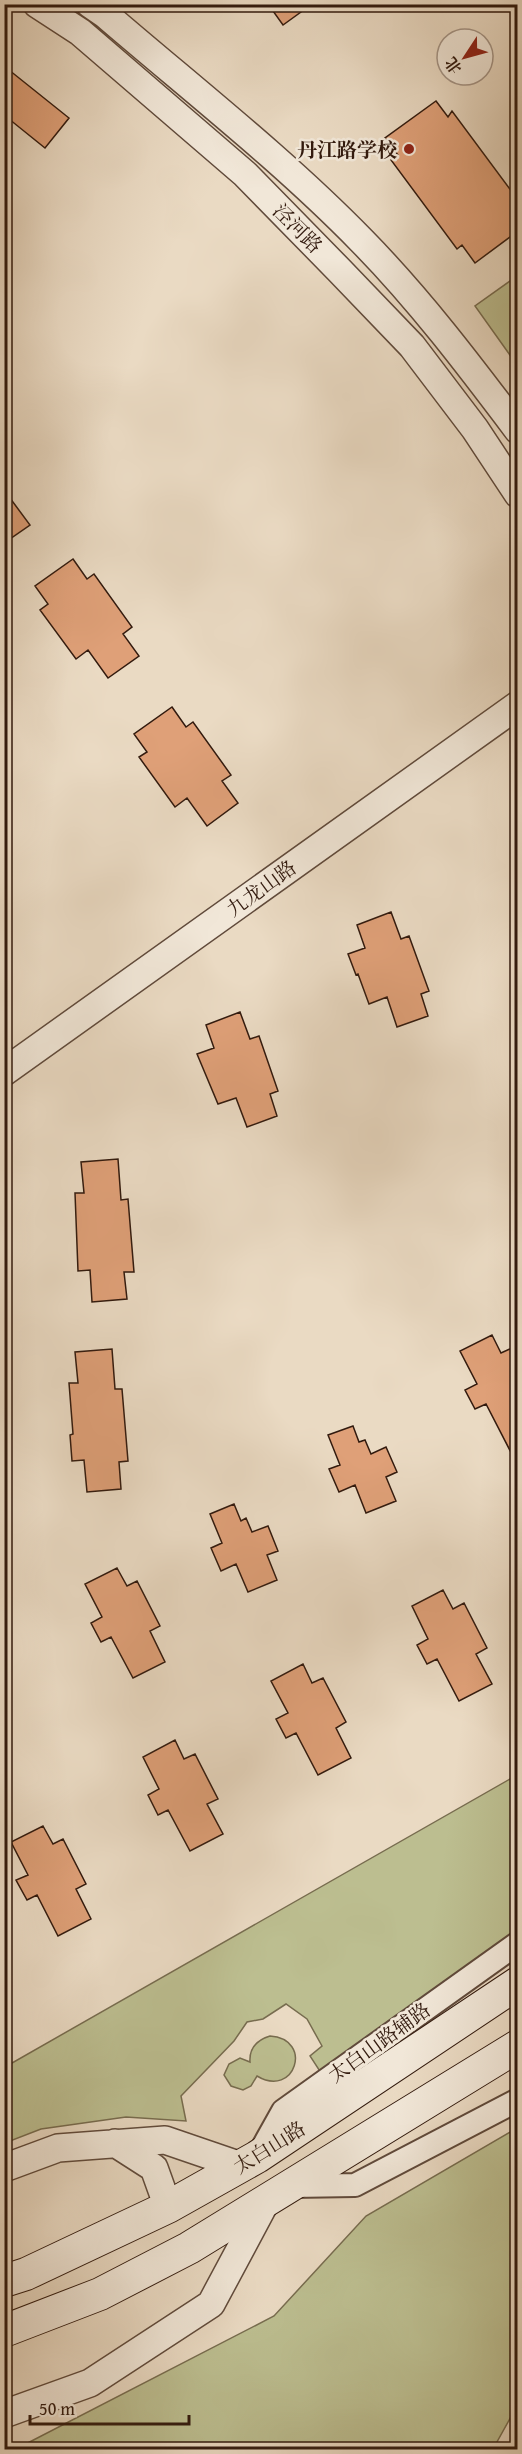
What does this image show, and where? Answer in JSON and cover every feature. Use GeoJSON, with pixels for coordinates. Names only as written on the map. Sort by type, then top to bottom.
{"type":"FeatureCollection","features":[{"type":"Feature","properties":{"kind":"main road","name":"太白山路"},"geometry":{"type":"LineString","coordinates":[[4,2281],[26,2274],[168,2207],[249,2161],[518,1983]]}},
{"type":"Feature","properties":{"kind":"main road"},"geometry":{"type":"LineString","coordinates":[[4,2331],[100,2294],[189,2248],[518,2046]]}},
{"type":"Feature","properties":{"kind":"street","name":"泾河路"},"geometry":{"type":"LineString","coordinates":[[37,4],[80,32],[245,174],[308,238],[412,346],[475,429],[518,494]]}},
{"type":"Feature","properties":{"kind":"street","name":"泾河路"},"geometry":{"type":"LineString","coordinates":[[90,4],[106,15],[273,158],[362,241],[451,342],[518,430]]}},
{"type":"Feature","properties":{"kind":"street","name":"九龙山路"},"geometry":{"type":"LineString","coordinates":[[4,1072],[518,705]]}},
{"type":"Feature","properties":{"kind":"street","name":"太白山路辅路"},"geometry":{"type":"LineString","coordinates":[[249,2161],[283,2111],[518,1943]]}},
{"type":"Feature","properties":{"kind":"street"},"geometry":{"type":"LineString","coordinates":[[292,2186],[356,2185],[518,2100]]}},
{"type":"Feature","properties":{"kind":"street"},"geometry":{"type":"LineString","coordinates":[[4,2168],[58,2148],[165,2140],[249,2161]]}},
{"type":"Feature","properties":{"kind":"street"},"geometry":{"type":"LineString","coordinates":[[115,2143],[154,2168],[168,2207]]}},
{"type":"Feature","properties":{"kind":"street"},"geometry":{"type":"LineString","coordinates":[[4,2414],[90,2383],[211,2304],[265,2203]]}},
{"type":"Feature","properties":{"kind":"green space"},"geometry":{"type":"Polygon","coordinates":[[[517,276],[517,365],[475,306],[517,276]]]}},
{"type":"Feature","properties":{"kind":"green space"},"geometry":{"type":"Polygon","coordinates":[[[517,1775],[517,1938],[323,2076],[310,2056],[322,2046],[307,2019],[286,2004],[263,2019],[247,2022],[234,2041],[181,2096],[186,2121],[126,2117],[41,2129],[5,2143],[5,2067],[517,1775]]]}},
{"type":"Feature","properties":{"kind":"green space"},"geometry":{"type":"Polygon","coordinates":[[[270,2036],[284,2040],[292,2047],[295,2056],[294,2066],[289,2074],[281,2080],[270,2081],[257,2076],[251,2086],[243,2090],[231,2086],[224,2075],[229,2064],[240,2058],[250,2062],[255,2045],[270,2036]]]}},
{"type":"Feature","properties":{"kind":"green space"},"geometry":{"type":"Polygon","coordinates":[[[517,2128],[517,2406],[493,2449],[16,2449],[274,2316],[366,2216],[517,2128]]]}},
{"type":"Feature","properties":{"kind":"building"},"geometry":{"type":"Polygon","coordinates":[[[268,4],[312,4],[283,25],[268,4]]]}},
{"type":"Feature","properties":{"kind":"building"},"geometry":{"type":"Polygon","coordinates":[[[4,66],[69,118],[45,148],[4,115],[4,66]]]}},
{"type":"Feature","properties":{"kind":"building"},"geometry":{"type":"Polygon","coordinates":[[[436,101],[448,117],[452,111],[518,200],[518,231],[475,263],[462,245],[457,249],[391,160],[398,155],[385,138],[436,101]]]}},
{"type":"Feature","properties":{"kind":"building"},"geometry":{"type":"Polygon","coordinates":[[[4,490],[30,525],[4,543],[4,490]]]}},
{"type":"Feature","properties":{"kind":"building"},"geometry":{"type":"Polygon","coordinates":[[[73,559],[87,579],[94,574],[132,627],[123,634],[139,656],[108,678],[88,650],[76,659],[40,610],[48,604],[35,586],[73,559]]]}},
{"type":"Feature","properties":{"kind":"building"},"geometry":{"type":"Polygon","coordinates":[[[172,707],[186,727],[193,722],[231,775],[222,781],[238,803],[207,826],[187,798],[175,807],[139,757],[147,752],[134,734],[172,707]]]}},
{"type":"Feature","properties":{"kind":"building"},"geometry":{"type":"Polygon","coordinates":[[[391,912],[401,939],[409,936],[429,991],[421,994],[428,1016],[397,1027],[387,997],[369,1004],[348,954],[365,948],[357,925],[391,912]]]}},
{"type":"Feature","properties":{"kind":"building"},"geometry":{"type":"Polygon","coordinates":[[[240,1012],[250,1039],[259,1036],[278,1091],[270,1094],[277,1116],[247,1127],[236,1098],[218,1104],[197,1054],[214,1048],[206,1025],[240,1012]]]}},
{"type":"Feature","properties":{"kind":"building"},"geometry":{"type":"Polygon","coordinates":[[[118,1159],[121,1200],[128,1199],[134,1272],[124,1272],[127,1299],[92,1302],[90,1270],[78,1271],[75,1193],[84,1193],[81,1162],[118,1159]]]}},
{"type":"Feature","properties":{"kind":"building"},"geometry":{"type":"Polygon","coordinates":[[[492,1335],[501,1353],[512,1348],[518,1359],[518,1466],[486,1404],[475,1409],[465,1390],[477,1384],[460,1351],[492,1335]]]}},
{"type":"Feature","properties":{"kind":"building"},"geometry":{"type":"Polygon","coordinates":[[[112,1349],[115,1389],[122,1389],[128,1461],[119,1462],[121,1489],[87,1492],[84,1460],[72,1461],[70,1435],[73,1434],[69,1383],[78,1383],[75,1352],[112,1349]]]}},
{"type":"Feature","properties":{"kind":"building"},"geometry":{"type":"Polygon","coordinates":[[[353,1426],[359,1442],[365,1440],[371,1454],[386,1447],[397,1472],[386,1477],[396,1501],[366,1513],[355,1485],[339,1492],[329,1469],[340,1465],[328,1435],[353,1426]]]}},
{"type":"Feature","properties":{"kind":"building"},"geometry":{"type":"Polygon","coordinates":[[[234,1504],[241,1521],[246,1518],[252,1532],[268,1526],[278,1551],[267,1555],[277,1580],[248,1592],[236,1564],[221,1571],[211,1548],[222,1543],[210,1514],[234,1504]]]}},
{"type":"Feature","properties":{"kind":"building"},"geometry":{"type":"Polygon","coordinates":[[[117,1568],[127,1586],[137,1581],[160,1626],[150,1631],[165,1662],[133,1678],[111,1637],[101,1642],[91,1623],[102,1617],[85,1584],[117,1568]]]}},
{"type":"Feature","properties":{"kind":"building"},"geometry":{"type":"Polygon","coordinates":[[[443,1590],[453,1609],[464,1603],[487,1648],[476,1654],[492,1684],[459,1701],[437,1659],[427,1664],[417,1645],[428,1639],[412,1606],[443,1590]]]}},
{"type":"Feature","properties":{"kind":"building"},"geometry":{"type":"Polygon","coordinates":[[[303,1664],[312,1683],[323,1678],[346,1722],[336,1728],[351,1758],[318,1775],[296,1733],[286,1738],[276,1719],[288,1713],[271,1681],[303,1664]]]}},
{"type":"Feature","properties":{"kind":"building"},"geometry":{"type":"Polygon","coordinates":[[[175,1740],[184,1759],[195,1754],[218,1799],[207,1804],[223,1834],[190,1851],[168,1810],[158,1815],[148,1795],[159,1789],[143,1757],[175,1740]]]}},
{"type":"Feature","properties":{"kind":"building"},"geometry":{"type":"Polygon","coordinates":[[[43,1826],[53,1844],[63,1839],[86,1884],[76,1889],[91,1919],[58,1936],[37,1895],[27,1900],[16,1880],[28,1875],[11,1842],[43,1826]]]}},
{"type":"Feature","properties":{"kind":"place","name":"丹江路学校"},"geometry":{"type":"Point","coordinates":[409,149]}}]}
